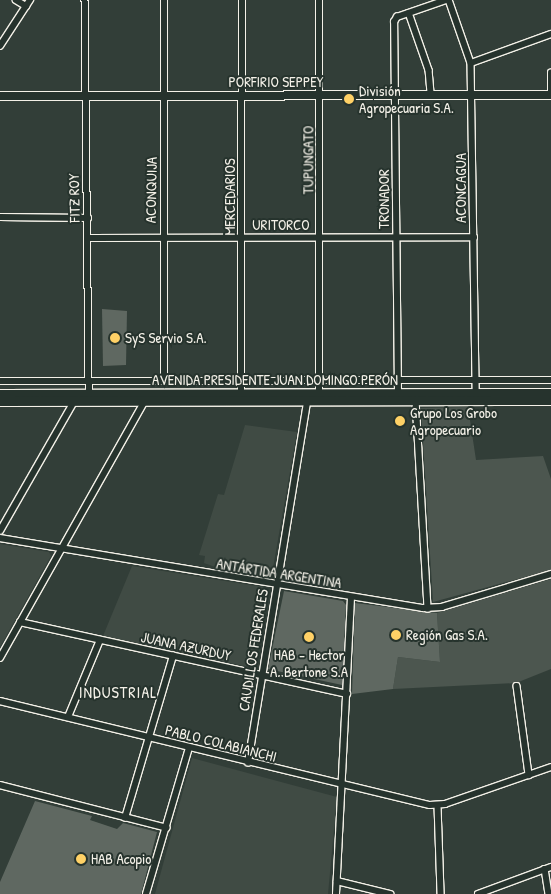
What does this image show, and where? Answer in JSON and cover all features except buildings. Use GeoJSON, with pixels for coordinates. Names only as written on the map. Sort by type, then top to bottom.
{"type":"FeatureCollection","features":[{"type":"Feature","properties":{"kind":"main road","name":"PORFIRIO SEPPEY"},"geometry":{"type":"LineString","coordinates":[[0,96],[396,97],[551,94]]}},
{"type":"Feature","properties":{"kind":"main road","name":"AVENIDA PRESIDENTE JUAN DOMINGO PERÓN"},"geometry":{"type":"LineString","coordinates":[[1,401],[89,395],[147,398],[308,397],[319,394],[398,393],[551,393]]}},
{"type":"Feature","properties":{"kind":"main road","name":"AVENIDA PRESIDENTE JUAN DOMINGO PERÓN"},"geometry":{"type":"LineString","coordinates":[[1,401],[74,402],[240,394],[416,400],[551,400]]}},
{"type":"Feature","properties":{"kind":"street"},"geometry":{"type":"LineString","coordinates":[[16,0],[26,6]]}},
{"type":"Feature","properties":{"kind":"street"},"geometry":{"type":"LineString","coordinates":[[0,46],[30,0]]}},
{"type":"Feature","properties":{"kind":"street","name":"FITZ ROY"},"geometry":{"type":"LineString","coordinates":[[84,0],[89,395]]}},
{"type":"Feature","properties":{"kind":"street","name":"ACONQUIJA"},"geometry":{"type":"LineString","coordinates":[[164,0],[164,381]]}},
{"type":"Feature","properties":{"kind":"street","name":"MERCEDARIOS"},"geometry":{"type":"LineString","coordinates":[[240,394],[242,0]]}},
{"type":"Feature","properties":{"kind":"street","name":"TUPUNGATO"},"geometry":{"type":"LineString","coordinates":[[319,0],[321,237],[319,394]]}},
{"type":"Feature","properties":{"kind":"street"},"geometry":{"type":"LineString","coordinates":[[430,96],[429,70],[409,13],[447,0]]}},
{"type":"Feature","properties":{"kind":"street","name":"ACONCAGUA"},"geometry":{"type":"LineString","coordinates":[[447,0],[471,63],[473,95],[476,393]]}},
{"type":"Feature","properties":{"kind":"street","name":"TRONADOR"},"geometry":{"type":"LineString","coordinates":[[398,393],[397,18],[409,13]]}},
{"type":"Feature","properties":{"kind":"street"},"geometry":{"type":"LineString","coordinates":[[471,63],[551,34]]}},
{"type":"Feature","properties":{"kind":"street"},"geometry":{"type":"LineString","coordinates":[[551,73],[551,94]]}},
{"type":"Feature","properties":{"kind":"street"},"geometry":{"type":"LineString","coordinates":[[0,217],[88,218]]}},
{"type":"Feature","properties":{"kind":"street","name":"URITORCO"},"geometry":{"type":"LineString","coordinates":[[88,238],[474,237]]}},
{"type":"Feature","properties":{"kind":"street","name":"AVENIDA PRESIDENTE JUAN DOMINGO PERÓN"},"geometry":{"type":"LineString","coordinates":[[0,381],[551,380]]}},
{"type":"Feature","properties":{"kind":"street","name":"CAUDILLOS FEDERALES"},"geometry":{"type":"LineString","coordinates":[[248,763],[308,397]]}},
{"type":"Feature","properties":{"kind":"street"},"geometry":{"type":"LineString","coordinates":[[0,658],[147,398]]}},
{"type":"Feature","properties":{"kind":"street"},"geometry":{"type":"LineString","coordinates":[[416,400],[428,609]]}},
{"type":"Feature","properties":{"kind":"street"},"geometry":{"type":"LineString","coordinates":[[0,531],[74,402]]}},
{"type":"Feature","properties":{"kind":"street","name":"ANTÁRTIDA ARGENTINA"},"geometry":{"type":"LineString","coordinates":[[0,538],[276,586],[428,609],[551,574]]}},
{"type":"Feature","properties":{"kind":"street"},"geometry":{"type":"LineString","coordinates":[[336,894],[343,786],[351,598]]}},
{"type":"Feature","properties":{"kind":"street","name":"JUANA AZURDUY"},"geometry":{"type":"LineString","coordinates":[[20,622],[347,694]]}},
{"type":"Feature","properties":{"kind":"street"},"geometry":{"type":"LineString","coordinates":[[68,718],[100,640]]}},
{"type":"Feature","properties":{"kind":"street"},"geometry":{"type":"LineString","coordinates":[[125,818],[173,656]]}},
{"type":"Feature","properties":{"kind":"street"},"geometry":{"type":"LineString","coordinates":[[517,686],[529,775]]}},
{"type":"Feature","properties":{"kind":"street","name":"PABLO COLABIANCHI"},"geometry":{"type":"LineString","coordinates":[[0,701],[343,786],[438,806]]}},
{"type":"Feature","properties":{"kind":"street"},"geometry":{"type":"LineString","coordinates":[[146,894],[189,748]]}},
{"type":"Feature","properties":{"kind":"street"},"geometry":{"type":"LineString","coordinates":[[441,894],[438,806],[551,767]]}},
{"type":"Feature","properties":{"kind":"street"},"geometry":{"type":"LineString","coordinates":[[0,785],[167,828]]}},
{"type":"Feature","properties":{"kind":"street"},"geometry":{"type":"LineString","coordinates":[[478,894],[496,891],[548,868],[549,894]]}},
{"type":"Feature","properties":{"kind":"street"},"geometry":{"type":"LineString","coordinates":[[337,881],[390,894]]}},
{"type":"Feature","properties":{"kind":"shaded area"},"geometry":{"type":"Polygon","coordinates":[[[468,407],[476,460],[543,456],[551,479],[551,570],[433,602],[421,408],[468,407]]]}},
{"type":"Feature","properties":{"kind":"shaded area"},"geometry":{"type":"Polygon","coordinates":[[[245,425],[297,432],[271,579],[235,574],[204,563],[205,556],[199,555],[218,494],[224,495],[245,425]]]}},
{"type":"Feature","properties":{"kind":"shaded area"},"geometry":{"type":"Polygon","coordinates":[[[0,544],[49,552],[51,556],[0,647],[0,544]]]}},
{"type":"Feature","properties":{"kind":"shaded area"},"geometry":{"type":"Polygon","coordinates":[[[132,566],[263,587],[268,594],[254,668],[103,636],[132,566]]]}},
{"type":"Feature","properties":{"kind":"shaded area"},"geometry":{"type":"Polygon","coordinates":[[[551,579],[551,669],[516,683],[393,689],[398,657],[440,662],[437,613],[551,579]]]}},
{"type":"Feature","properties":{"kind":"shaded area"},"geometry":{"type":"Polygon","coordinates":[[[192,758],[337,797],[328,894],[155,894],[192,758]]]}},
{"type":"Feature","properties":{"kind":"place","name":"División Agropecuaria S.A."},"geometry":{"type":"Point","coordinates":[349,99]}},
{"type":"Feature","properties":{"kind":"place","name":"SyS Servio S.A."},"geometry":{"type":"Point","coordinates":[115,338]}},
{"type":"Feature","properties":{"kind":"place","name":"Grupo Los Grobo Agropecuario"},"geometry":{"type":"Point","coordinates":[400,421]}},
{"type":"Feature","properties":{"kind":"place","name":"Región Gas S.A."},"geometry":{"type":"Point","coordinates":[396,635]}},
{"type":"Feature","properties":{"kind":"place","name":"HAB - Hector A. Bertone S.A"},"geometry":{"type":"Point","coordinates":[309,637]}},
{"type":"Feature","properties":{"kind":"place","name":"HAB Acopio"},"geometry":{"type":"Point","coordinates":[81,859]}},
{"type":"Feature","properties":{"kind":"district","name":"INDUSTRIAL"},"geometry":{"type":"Point","coordinates":[118,692]}}]}
